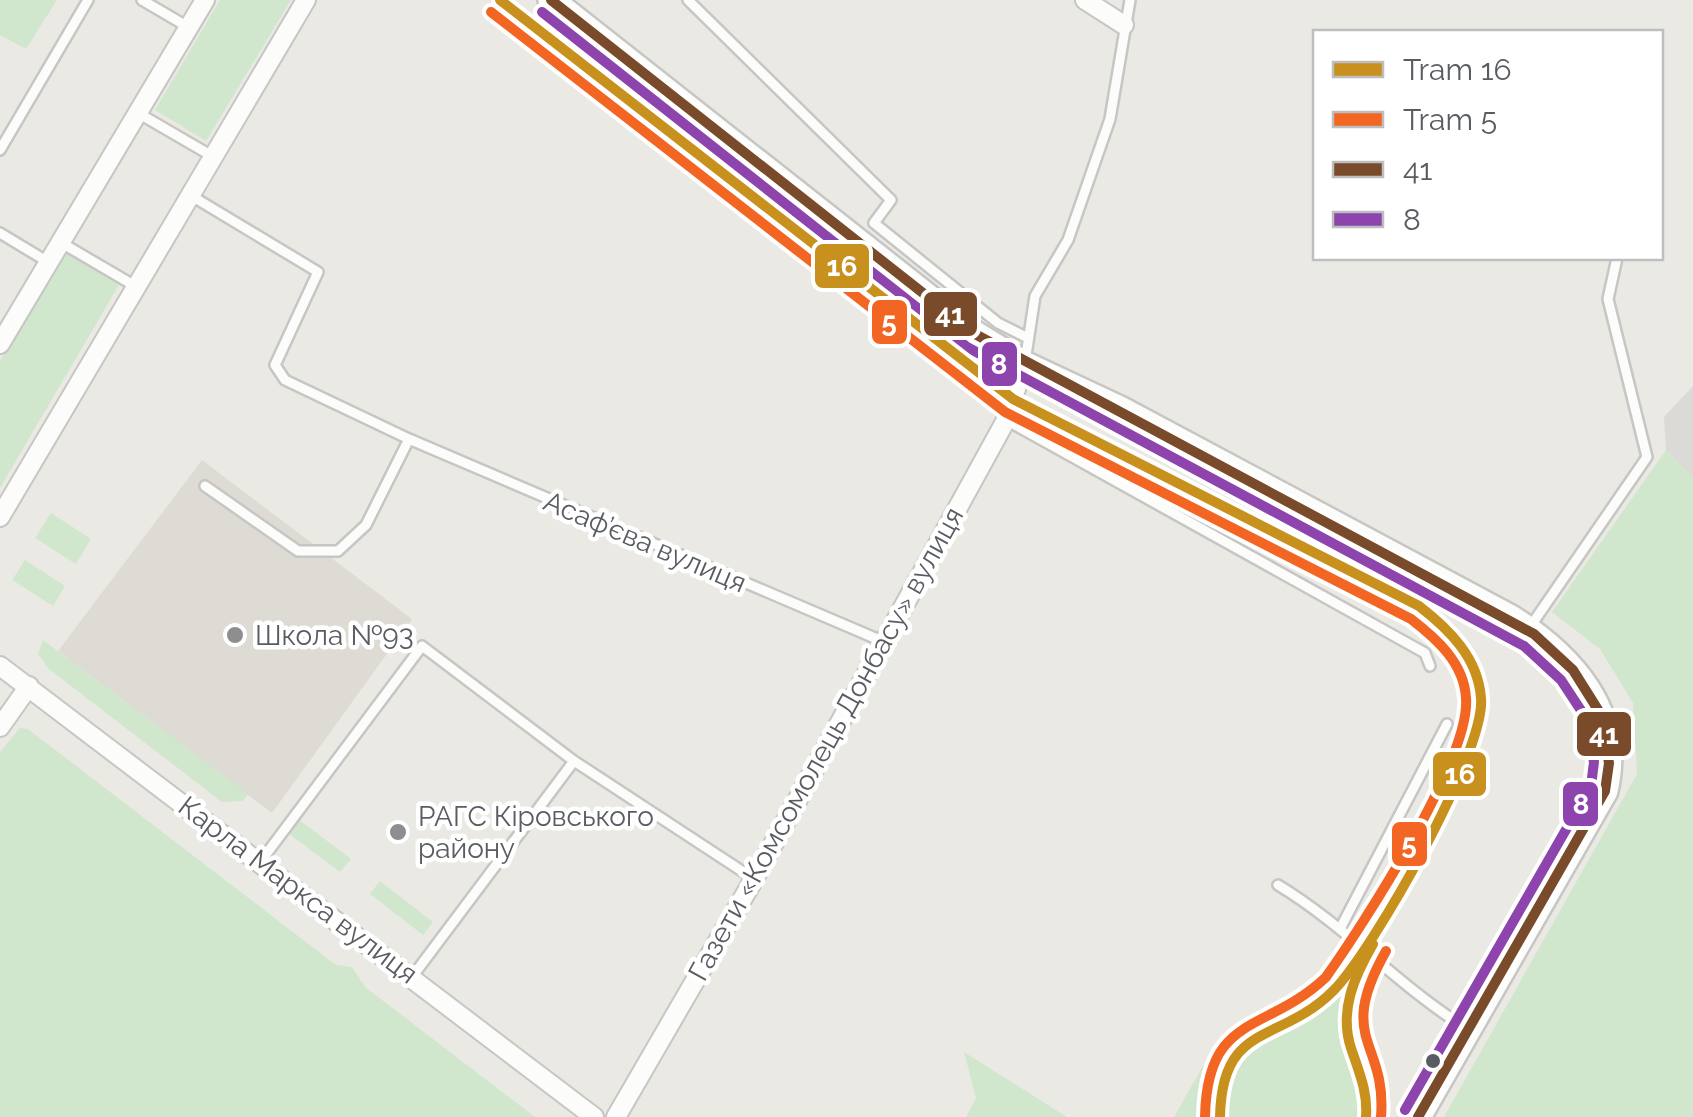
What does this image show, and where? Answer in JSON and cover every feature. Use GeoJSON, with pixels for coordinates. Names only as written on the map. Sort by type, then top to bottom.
{"type":"FeatureCollection","features":[{"type":"Feature","properties":{"kind":"main road"},"geometry":{"type":"LineString","coordinates":[[550,0],[976,334],[1024,364],[1120,409],[1529,630],[1572,665],[1593,695],[1608,734],[1610,768],[1605,791],[1418,1117]]}},
{"type":"Feature","properties":{"kind":"street"},"geometry":{"type":"LineString","coordinates":[[0,344],[205,0]]}},
{"type":"Feature","properties":{"kind":"street"},"geometry":{"type":"LineString","coordinates":[[0,516],[306,0]]}},
{"type":"Feature","properties":{"kind":"street"},"geometry":{"type":"LineString","coordinates":[[1084,0],[1124,25]]}},
{"type":"Feature","properties":{"kind":"street","name":"Газети «Комсомолець Донбасу» вулиця"},"geometry":{"type":"LineString","coordinates":[[616,1117],[754,880],[1006,420],[1024,364]]}},
{"type":"Feature","properties":{"kind":"street","name":"Карла Маркса вулиця"},"geometry":{"type":"LineString","coordinates":[[0,666],[594,1117]]}},
{"type":"Feature","properties":{"kind":"street"},"geometry":{"type":"LineString","coordinates":[[0,727],[29,686]]}},
{"type":"Feature","properties":{"kind":"lane"},"geometry":{"type":"LineString","coordinates":[[0,150],[88,0]]}},
{"type":"Feature","properties":{"kind":"lane"},"geometry":{"type":"LineString","coordinates":[[142,0],[188,27]]}},
{"type":"Feature","properties":{"kind":"lane"},"geometry":{"type":"LineString","coordinates":[[688,0],[890,200],[874,223],[998,322],[1028,338]]}},
{"type":"Feature","properties":{"kind":"lane"},"geometry":{"type":"LineString","coordinates":[[1024,364],[1035,296],[1068,240],[1110,119],[1130,0]]}},
{"type":"Feature","properties":{"kind":"lane"},"geometry":{"type":"LineString","coordinates":[[138,113],[212,156]]}},
{"type":"Feature","properties":{"kind":"lane","name":"Асаф’єва вулиця"},"geometry":{"type":"LineString","coordinates":[[189,195],[318,272],[275,365],[285,380],[409,440],[882,641]]}},
{"type":"Feature","properties":{"kind":"lane"},"geometry":{"type":"LineString","coordinates":[[0,233],[48,262]]}},
{"type":"Feature","properties":{"kind":"lane"},"geometry":{"type":"LineString","coordinates":[[60,242],[135,286]]}},
{"type":"Feature","properties":{"kind":"lane"},"geometry":{"type":"LineString","coordinates":[[1529,630],[1647,457],[1608,300],[1617,260]]}},
{"type":"Feature","properties":{"kind":"lane"},"geometry":{"type":"LineString","coordinates":[[1006,420],[1425,653],[1430,666]]}},
{"type":"Feature","properties":{"kind":"lane"},"geometry":{"type":"LineString","coordinates":[[205,486],[298,551],[338,552],[366,525],[409,440]]}},
{"type":"Feature","properties":{"kind":"lane"},"geometry":{"type":"LineString","coordinates":[[261,861],[422,646],[574,761],[754,880]]}},
{"type":"Feature","properties":{"kind":"lane"},"geometry":{"type":"LineString","coordinates":[[1341,927],[1447,724]]}},
{"type":"Feature","properties":{"kind":"lane"},"geometry":{"type":"LineString","coordinates":[[412,977],[574,761]]}},
{"type":"Feature","properties":{"kind":"lane"},"geometry":{"type":"LineString","coordinates":[[1278,884],[1341,927],[1410,991],[1468,1029]]}},
{"type":"Feature","properties":{"kind":"shaded area"},"geometry":{"type":"Polygon","coordinates":[[[1693,386],[1693,478],[1666,450],[1664,417],[1693,386]]]}},
{"type":"Feature","properties":{"kind":"shaded area","name":"Школа №93"},"geometry":{"type":"Polygon","coordinates":[[[202,460],[412,619],[272,813],[58,651],[202,460]]]}},
{"type":"Feature","properties":{"kind":"green space"},"geometry":{"type":"Polygon","coordinates":[[[0,0],[57,0],[26,49],[0,35],[0,0]]]}},
{"type":"Feature","properties":{"kind":"green space"},"geometry":{"type":"Polygon","coordinates":[[[220,0],[291,0],[206,141],[155,110],[220,0]]]}},
{"type":"Feature","properties":{"kind":"green space"},"geometry":{"type":"Polygon","coordinates":[[[65,251],[120,283],[0,488],[0,361],[65,251]]]}},
{"type":"Feature","properties":{"kind":"green space"},"geometry":{"type":"Polygon","coordinates":[[[1666,450],[1693,478],[1693,1117],[1444,1117],[1637,774],[1633,703],[1600,649],[1552,612],[1666,450]]]}},
{"type":"Feature","properties":{"kind":"green space"},"geometry":{"type":"Polygon","coordinates":[[[51,513],[91,539],[76,564],[35,538],[51,513]]]}},
{"type":"Feature","properties":{"kind":"green space"},"geometry":{"type":"Polygon","coordinates":[[[25,560],[65,586],[53,606],[12,580],[25,560]]]}},
{"type":"Feature","properties":{"kind":"green space"},"geometry":{"type":"Polygon","coordinates":[[[43,640],[248,794],[243,801],[222,802],[49,669],[38,654],[43,640]]]}},
{"type":"Feature","properties":{"kind":"green space"},"geometry":{"type":"Polygon","coordinates":[[[20,728],[28,729],[336,965],[352,967],[365,987],[535,1117],[0,1117],[0,752],[20,728]]]}},
{"type":"Feature","properties":{"kind":"green space"},"geometry":{"type":"Polygon","coordinates":[[[298,819],[351,859],[340,872],[288,833],[298,819]]]}},
{"type":"Feature","properties":{"kind":"green space"},"geometry":{"type":"Polygon","coordinates":[[[380,881],[433,922],[423,935],[370,894],[380,881]]]}},
{"type":"Feature","properties":{"kind":"green space"},"geometry":{"type":"Polygon","coordinates":[[[1351,979],[1341,1018],[1362,1086],[1361,1117],[1225,1117],[1223,1093],[1227,1074],[1236,1060],[1263,1038],[1321,1007],[1351,979]]]}},
{"type":"Feature","properties":{"kind":"green space"},"geometry":{"type":"Polygon","coordinates":[[[964,1052],[1067,1117],[966,1117],[976,1098],[964,1052]]]}},
{"type":"Feature","properties":{"kind":"green space"},"geometry":{"type":"Polygon","coordinates":[[[1203,1066],[1215,1072],[1206,1117],[1174,1117],[1203,1066]]]}},
{"type":"Feature","properties":{"kind":"tram line","name":"16"},"geometry":{"type":"LineString","coordinates":[[500,0],[1013,399],[1419,606],[1451,635],[1468,658],[1479,684],[1478,724],[1466,761],[1424,849],[1374,935],[1334,990],[1314,1007],[1258,1038],[1231,1064],[1223,1086],[1220,1117]]}},
{"type":"Feature","properties":{"kind":"tram line","name":"5"},"geometry":{"type":"LineString","coordinates":[[491,12],[1005,412],[1411,619],[1455,663],[1466,698],[1463,725],[1434,799],[1412,841],[1326,977],[1228,1042],[1216,1059],[1208,1083],[1205,1117]]}},
{"type":"Feature","properties":{"kind":"tram line","name":"16"},"geometry":{"type":"LineString","coordinates":[[1366,1117],[1364,1091],[1347,1021],[1355,982],[1373,944]]}},
{"type":"Feature","properties":{"kind":"tram line","name":"5"},"geometry":{"type":"LineString","coordinates":[[1381,1117],[1381,1091],[1364,1023],[1371,981],[1386,951]]}},
{"type":"Feature","properties":{"kind":"transit line","name":"41"},"geometry":{"type":"LineString","coordinates":[[551,0],[975,334],[1534,634],[1573,670],[1600,713],[1609,763],[1605,791],[1418,1117]]}},
{"type":"Feature","properties":{"kind":"transit line","name":"8"},"geometry":{"type":"LineString","coordinates":[[542,12],[967,347],[1524,646],[1561,680],[1586,718],[1594,762],[1591,786],[1405,1110]]}},
{"type":"Feature","properties":{"kind":"place","name":"Школа №93"},"geometry":{"type":"Point","coordinates":[235,635]}},
{"type":"Feature","properties":{"kind":"place","name":"РАГС Кіровського району"},"geometry":{"type":"Point","coordinates":[398,832]}}]}
